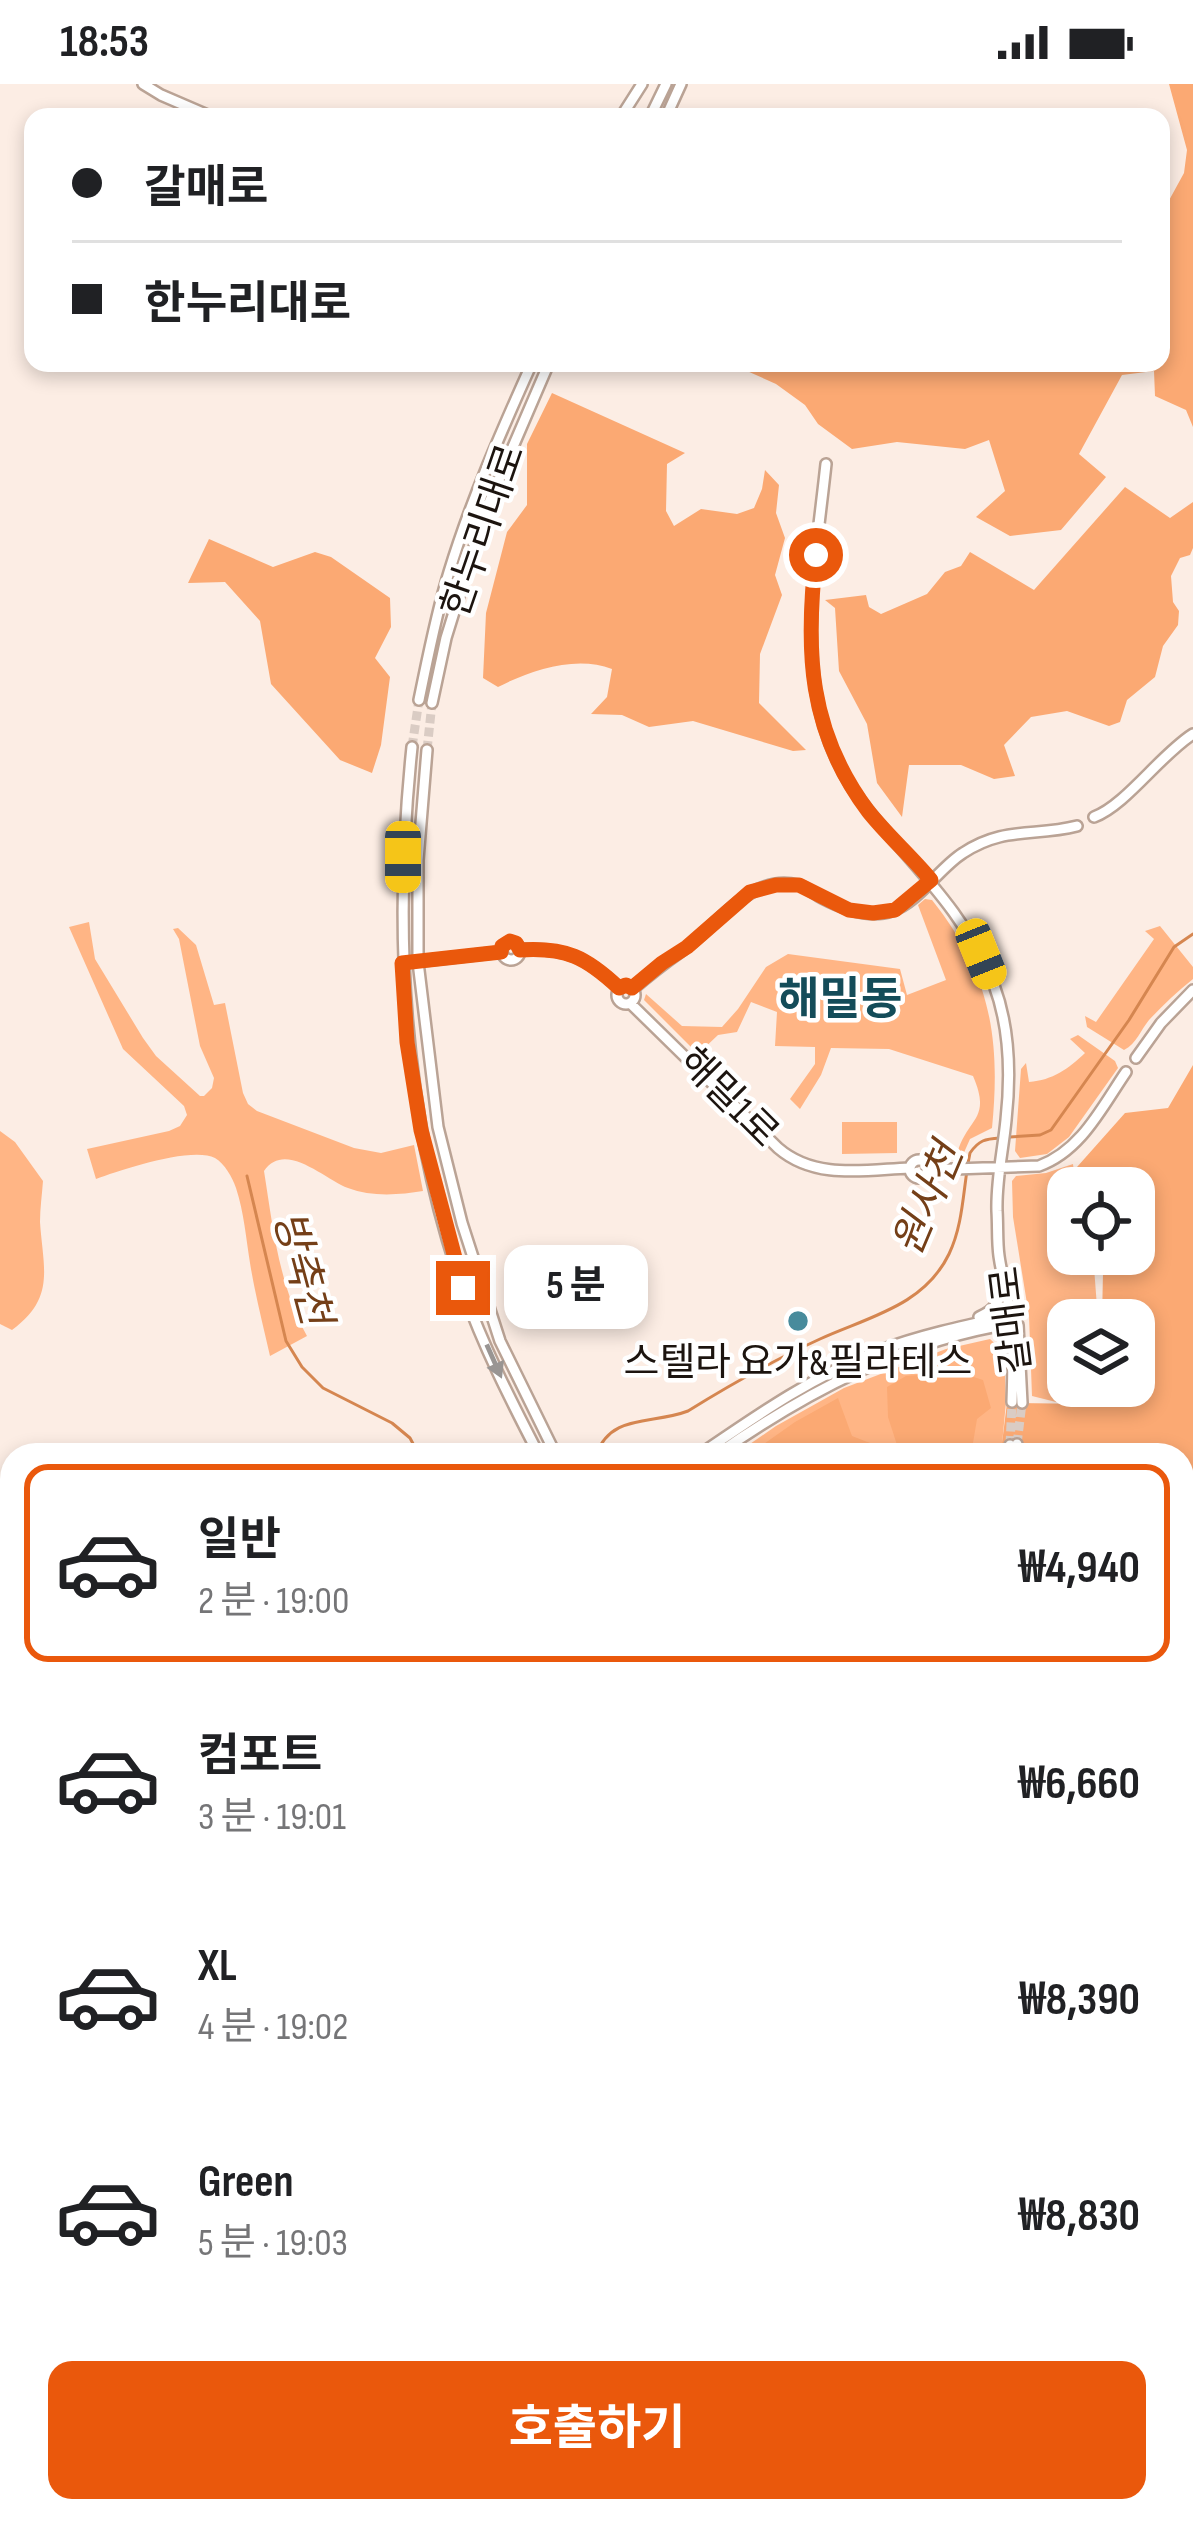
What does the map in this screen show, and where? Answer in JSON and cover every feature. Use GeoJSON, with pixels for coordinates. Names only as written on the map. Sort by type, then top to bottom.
{"type":"FeatureCollection","features":[{"type":"Feature","properties":{"kind":"street"},"geometry":{"type":"LineString","coordinates":[[143,84],[191,108]]}},
{"type":"Feature","properties":{"kind":"street","name":"한누리대로"},"geometry":{"type":"LineString","coordinates":[[419,700],[449,571],[498,435],[528,372]]}},
{"type":"Feature","properties":{"kind":"street","name":"한누리대로"},"geometry":{"type":"LineString","coordinates":[[432,703],[446,638],[485,512],[545,372]]}},
{"type":"Feature","properties":{"kind":"street","name":"갈매로"},"geometry":{"type":"LineString","coordinates":[[826,464],[810,656],[835,755],[869,812],[931,880],[967,930],[1000,1002],[1009,1073],[997,1208],[1014,1319],[1017,1402],[1013,1363],[1014,1319],[998,1253],[1000,1237]]}},
{"type":"Feature","properties":{"kind":"street"},"geometry":{"type":"LineString","coordinates":[[1094,817],[1112,808],[1172,748],[1193,734]]}},
{"type":"Feature","properties":{"kind":"street"},"geometry":{"type":"LineString","coordinates":[[412,747],[404,834],[402,963],[417,1112],[463,1288],[533,1443]]}},
{"type":"Feature","properties":{"kind":"street"},"geometry":{"type":"LineString","coordinates":[[427,749],[418,860],[418,962],[447,1172],[500,1341],[550,1443]]}},
{"type":"Feature","properties":{"kind":"street"},"geometry":{"type":"LineString","coordinates":[[632,988],[750,892],[799,885],[849,910],[895,910],[962,853],[1000,835],[1077,826]]}},
{"type":"Feature","properties":{"kind":"street"},"geometry":{"type":"LineString","coordinates":[[402,963],[501,952],[510,941],[520,950],[572,954],[619,988]]}},
{"type":"Feature","properties":{"kind":"street"},"geometry":{"type":"LineString","coordinates":[[619,988],[632,988],[635,995],[630,1003],[619,1001],[619,988]]}},
{"type":"Feature","properties":{"kind":"street"},"geometry":{"type":"LineString","coordinates":[[1136,1058],[1193,990]]}},
{"type":"Feature","properties":{"kind":"street","name":"해밀1로"},"geometry":{"type":"LineString","coordinates":[[630,1003],[801,1165],[854,1172],[909,1168],[922,1161],[927,1170],[999,1168]]}},
{"type":"Feature","properties":{"kind":"street"},"geometry":{"type":"LineString","coordinates":[[999,1168],[1039,1166],[1070,1151],[1126,1072]]}},
{"type":"Feature","properties":{"kind":"street"},"geometry":{"type":"LineString","coordinates":[[717,1443],[771,1406],[872,1354],[988,1314],[1000,1300],[1002,1271]]}},
{"type":"Feature","properties":{"kind":"street"},"geometry":{"type":"LineString","coordinates":[[957,1326],[1014,1319]]}},
{"type":"Feature","properties":{"kind":"street"},"geometry":{"type":"LineString","coordinates":[[734,1443],[842,1378],[1014,1319]]}},
{"type":"Feature","properties":{"kind":"street"},"geometry":{"type":"LineString","coordinates":[[967,1334],[1003,1336],[1013,1363]]}},
{"type":"Feature","properties":{"kind":"shaded area"},"geometry":{"type":"Polygon","coordinates":[[[1169,84],[1193,84],[1193,427],[1186,410],[1155,396],[1154,372],[1170,372],[1170,199],[1184,173],[1187,150],[1169,84]]]}},
{"type":"Feature","properties":{"kind":"shaded area"},"geometry":{"type":"Polygon","coordinates":[[[749,372],[1146,372],[1122,375],[1079,454],[1106,477],[1061,530],[1010,536],[976,517],[1005,491],[989,440],[965,449],[897,442],[852,449],[776,384],[749,372]]]}},
{"type":"Feature","properties":{"kind":"shaded area"},"geometry":{"type":"Polygon","coordinates":[[[552,393],[685,453],[667,464],[666,511],[674,526],[701,509],[737,514],[754,508],[765,470],[779,485],[776,513],[785,538],[775,575],[782,595],[760,654],[759,703],[806,750],[793,751],[693,721],[649,727],[622,715],[591,714],[607,697],[612,669],[598,665],[554,666],[498,687],[483,678],[486,613],[507,532],[527,505],[527,444],[552,393]]]}},
{"type":"Feature","properties":{"kind":"shaded area"},"geometry":{"type":"Polygon","coordinates":[[[1125,487],[1170,518],[1193,502],[1193,548],[1190,555],[1180,558],[1171,576],[1178,625],[1163,646],[1155,677],[1127,700],[1120,722],[1109,726],[1067,711],[1031,717],[1004,745],[1015,776],[994,779],[961,765],[909,765],[902,817],[877,783],[867,724],[839,671],[835,608],[825,600],[866,595],[869,607],[881,614],[927,594],[945,572],[961,566],[970,552],[1034,590],[1125,487]]]}},
{"type":"Feature","properties":{"kind":"shaded area"},"geometry":{"type":"Polygon","coordinates":[[[209,539],[273,567],[315,552],[331,557],[390,598],[391,627],[375,658],[390,677],[381,745],[372,773],[340,760],[271,684],[260,621],[225,582],[188,583],[209,539]]]}},
{"type":"Feature","properties":{"kind":"shaded area"},"geometry":{"type":"Polygon","coordinates":[[[932,900],[967,954],[979,980],[992,1036],[992,1128],[970,1139],[962,1157],[956,1158],[979,1111],[973,1076],[889,1049],[831,1048],[800,1109],[790,1099],[815,1064],[815,1047],[775,1046],[777,1012],[751,1002],[737,1032],[718,1035],[698,1054],[644,1000],[646,994],[682,1026],[722,1027],[766,967],[788,954],[900,969],[907,995],[946,980],[918,905],[932,900]]]}},
{"type":"Feature","properties":{"kind":"shaded area"},"geometry":{"type":"Polygon","coordinates":[[[89,922],[95,959],[143,1038],[200,1096],[212,1088],[214,1078],[200,1046],[173,929],[178,928],[196,945],[214,1005],[225,1003],[248,1104],[354,1148],[381,1153],[414,1145],[423,1191],[357,1191],[293,1160],[273,1162],[264,1171],[283,1276],[307,1336],[270,1356],[239,1197],[222,1164],[215,1158],[190,1155],[96,1179],[87,1149],[169,1131],[187,1115],[184,1106],[123,1049],[69,927],[89,922]]]}},
{"type":"Feature","properties":{"kind":"shaded area"},"geometry":{"type":"Polygon","coordinates":[[[1160,926],[1193,967],[1193,979],[1124,1050],[1087,1027],[1085,1016],[1096,1022],[1154,939],[1145,931],[1160,926]]]}},
{"type":"Feature","properties":{"kind":"shaded area"},"geometry":{"type":"Polygon","coordinates":[[[1078,1035],[1118,1068],[1069,1137],[1047,1154],[1020,1158],[1015,1151],[1021,1069],[1026,1063],[1029,1082],[1060,1073],[1085,1053],[1070,1039],[1078,1035]]]}},
{"type":"Feature","properties":{"kind":"shaded area"},"geometry":{"type":"Polygon","coordinates":[[[1193,1065],[1193,1443],[1002,1443],[1007,1403],[1155,1407],[1155,1299],[1102,1299],[1103,1275],[1155,1275],[1155,1167],[1077,1167],[1125,1113],[1168,1108],[1193,1065]]]}},
{"type":"Feature","properties":{"kind":"shaded area"},"geometry":{"type":"Polygon","coordinates":[[[842,1122],[897,1122],[897,1153],[842,1154],[842,1122]]]}},
{"type":"Feature","properties":{"kind":"shaded area"},"geometry":{"type":"Polygon","coordinates":[[[0,1131],[15,1142],[43,1181],[44,1281],[35,1306],[12,1330],[0,1324],[0,1131]]]}},
{"type":"Feature","properties":{"kind":"shaded area"},"geometry":{"type":"Polygon","coordinates":[[[1046,1173],[1047,1275],[1095,1275],[1096,1299],[1047,1299],[1047,1400],[1032,1396],[1029,1316],[1012,1181],[1016,1176],[1046,1173]]]}},
{"type":"Feature","properties":{"kind":"shaded area"},"geometry":{"type":"Polygon","coordinates":[[[990,1339],[1004,1352],[1002,1443],[751,1443],[844,1388],[946,1349],[990,1339]]]}},
{"type":"Feature","properties":{"kind":"shaded area"},"geometry":{"type":"Polygon","coordinates":[[[958,1372],[983,1380],[991,1408],[977,1419],[973,1443],[896,1443],[888,1417],[887,1387],[906,1376],[958,1372]]]}},
{"type":"Feature","properties":{"kind":"shaded area"},"geometry":{"type":"Polygon","coordinates":[[[838,1398],[852,1436],[870,1443],[765,1443],[838,1398]]]}},
{"type":"Feature","properties":{"kind":"waterway","name":"원사천"},"geometry":{"type":"LineString","coordinates":[[1010,1137],[1051,1130],[1174,947],[1193,934]]}},
{"type":"Feature","properties":{"kind":"waterway","name":"원사천"},"geometry":{"type":"LineString","coordinates":[[602,1443],[622,1426],[688,1411],[786,1355],[910,1298],[938,1272],[954,1242],[970,1153],[983,1141],[1000,1138]]}},
{"type":"Feature","properties":{"kind":"waterway","name":"방축천"},"geometry":{"type":"LineString","coordinates":[[247,1176],[286,1341],[302,1367],[323,1388],[392,1423],[413,1443]]}},
{"type":"Feature","properties":{"kind":"tunnel"},"geometry":{"type":"LineString","coordinates":[[412,747],[419,700]]}},
{"type":"Feature","properties":{"kind":"tunnel"},"geometry":{"type":"LineString","coordinates":[[427,750],[432,703]]}},
{"type":"Feature","properties":{"kind":"tunnel"},"geometry":{"type":"LineString","coordinates":[[1010,1443],[1012,1402]]}},
{"type":"Feature","properties":{"kind":"tunnel"},"geometry":{"type":"LineString","coordinates":[[1017,1443],[1022,1403]]}},
{"type":"Feature","properties":{"kind":"place","name":"스텔라 요가&필라테스"},"geometry":{"type":"Point","coordinates":[798,1321]}},
{"type":"Feature","properties":{"kind":"district","name":"해밀동"},"geometry":{"type":"Point","coordinates":[840,1000]}},
{"type":"Feature","properties":{"kind":"route"},"geometry":{"type":"LineString","coordinates":[[463,1288],[421,1130],[407,1042],[402,963],[501,952],[510,941],[520,950],[572,954],[619,988],[632,988],[740,899],[761,888],[799,885],[849,910],[873,913],[895,910],[931,880],[869,812],[833,751],[810,656],[816,555]]}}]}
